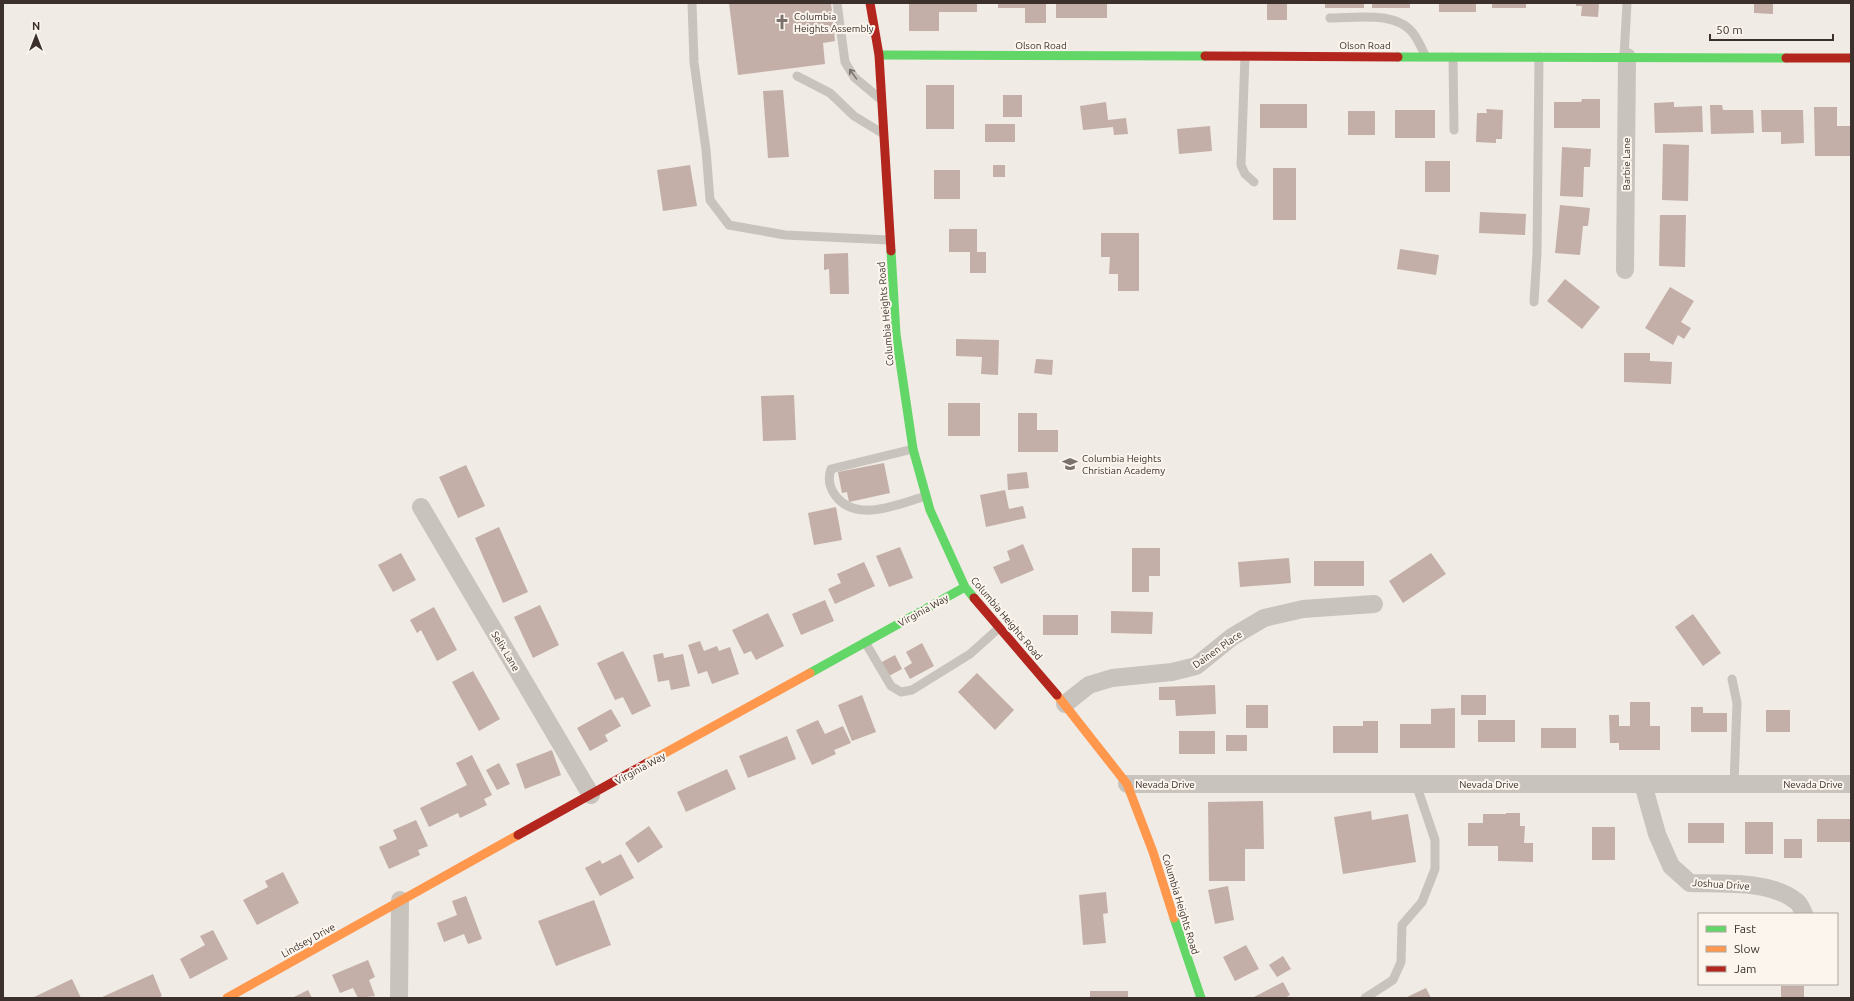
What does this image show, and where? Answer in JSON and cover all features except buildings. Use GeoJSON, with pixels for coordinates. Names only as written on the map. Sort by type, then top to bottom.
{"type":"FeatureCollection","features":[{"type":"Feature","properties":{"kind":"street","name":"Columbia Heights Road"},"geometry":{"type":"LineString","coordinates":[[870,3],[879,55],[889,240],[896,334],[913,450],[930,510],[964,587],[1065,704],[1127,784],[1153,852],[1180,938],[1201,998]]}},
{"type":"Feature","properties":{"kind":"street","name":"Olson Road"},"geometry":{"type":"LineString","coordinates":[[879,55],[1851,58]]}},
{"type":"Feature","properties":{"kind":"street","name":"Barbie Lane"},"geometry":{"type":"LineString","coordinates":[[1625,58],[1625,270]]}},
{"type":"Feature","properties":{"kind":"street","name":"Selix Lane"},"geometry":{"type":"LineString","coordinates":[[421,506],[591,795]]}},
{"type":"Feature","properties":{"kind":"street","name":"Virginia Way"},"geometry":{"type":"LineString","coordinates":[[400,900],[964,587]]}},
{"type":"Feature","properties":{"kind":"street","name":"Dainen Place"},"geometry":{"type":"LineString","coordinates":[[1065,704],[1089,684],[1112,678],[1172,672],[1196,666],[1232,637],[1264,618],[1303,609],[1374,604]]}},
{"type":"Feature","properties":{"kind":"street","name":"Nevada Drive"},"geometry":{"type":"LineString","coordinates":[[1127,784],[1851,784]]}},
{"type":"Feature","properties":{"kind":"street","name":"Joshua Drive"},"geometry":{"type":"LineString","coordinates":[[1643,784],[1656,834],[1671,866],[1690,883],[1727,884],[1774,888],[1798,901],[1804,913]]}},
{"type":"Feature","properties":{"kind":"street","name":"Lindsey Drive"},"geometry":{"type":"LineString","coordinates":[[226,998],[400,900]]}},
{"type":"Feature","properties":{"kind":"street"},"geometry":{"type":"LineString","coordinates":[[399,998],[400,900]]}},
{"type":"Feature","properties":{"kind":"lane"},"geometry":{"type":"LineString","coordinates":[[692,3],[694,62],[706,150],[710,200],[729,224],[785,235],[889,240]]}},
{"type":"Feature","properties":{"kind":"lane"},"geometry":{"type":"LineString","coordinates":[[837,3],[845,62],[854,77],[881,100]]}},
{"type":"Feature","properties":{"kind":"lane"},"geometry":{"type":"LineString","coordinates":[[1625,58],[1627,3]]}},
{"type":"Feature","properties":{"kind":"lane"},"geometry":{"type":"LineString","coordinates":[[1330,18],[1389,18],[1403,25],[1415,35],[1426,57]]}},
{"type":"Feature","properties":{"kind":"lane"},"geometry":{"type":"LineString","coordinates":[[1245,56],[1241,165],[1245,174],[1254,182]]}},
{"type":"Feature","properties":{"kind":"lane"},"geometry":{"type":"LineString","coordinates":[[1453,57],[1454,130]]}},
{"type":"Feature","properties":{"kind":"lane"},"geometry":{"type":"LineString","coordinates":[[1534,302],[1537,252],[1539,57]]}},
{"type":"Feature","properties":{"kind":"lane"},"geometry":{"type":"LineString","coordinates":[[797,76],[830,93],[854,116],[883,134]]}},
{"type":"Feature","properties":{"kind":"lane"},"geometry":{"type":"LineString","coordinates":[[913,450],[831,469],[828,477],[832,492],[840,503],[857,510],[876,510],[926,496]]}},
{"type":"Feature","properties":{"kind":"lane"},"geometry":{"type":"LineString","coordinates":[[865,642],[891,686],[901,692],[912,690],[970,654],[999,628]]}},
{"type":"Feature","properties":{"kind":"lane"},"geometry":{"type":"LineString","coordinates":[[1732,679],[1737,704],[1734,784]]}},
{"type":"Feature","properties":{"kind":"lane"},"geometry":{"type":"LineString","coordinates":[[1365,998],[1393,980],[1401,962],[1402,925],[1422,902],[1435,869],[1435,840],[1416,784]]}},
{"type":"Feature","properties":{"kind":"traffic: fast"},"geometry":{"type":"LineString","coordinates":[[879,55],[1205,56]]}},
{"type":"Feature","properties":{"kind":"traffic: fast"},"geometry":{"type":"LineString","coordinates":[[1398,57],[1786,58]]}},
{"type":"Feature","properties":{"kind":"traffic: fast"},"geometry":{"type":"LineString","coordinates":[[891,251],[896,334],[913,449],[930,510],[965,587],[974,598]]}},
{"type":"Feature","properties":{"kind":"traffic: fast"},"geometry":{"type":"LineString","coordinates":[[810,673],[965,587]]}},
{"type":"Feature","properties":{"kind":"traffic: fast"},"geometry":{"type":"LineString","coordinates":[[1174,918],[1201,998]]}},
{"type":"Feature","properties":{"kind":"traffic: slow"},"geometry":{"type":"LineString","coordinates":[[647,763],[810,673]]}},
{"type":"Feature","properties":{"kind":"traffic: slow"},"geometry":{"type":"LineString","coordinates":[[1057,695],[1127,784],[1153,852],[1174,918]]}},
{"type":"Feature","properties":{"kind":"traffic: slow"},"geometry":{"type":"LineString","coordinates":[[227,998],[518,835]]}},
{"type":"Feature","properties":{"kind":"traffic: jam"},"geometry":{"type":"LineString","coordinates":[[870,3],[879,55],[891,251]]}},
{"type":"Feature","properties":{"kind":"traffic: jam"},"geometry":{"type":"LineString","coordinates":[[1205,56],[1398,57]]}},
{"type":"Feature","properties":{"kind":"traffic: jam"},"geometry":{"type":"LineString","coordinates":[[1786,58],[1851,58]]}},
{"type":"Feature","properties":{"kind":"traffic: jam"},"geometry":{"type":"LineString","coordinates":[[974,598],[1057,695]]}},
{"type":"Feature","properties":{"kind":"traffic: jam"},"geometry":{"type":"LineString","coordinates":[[518,835],[647,763]]}},
{"type":"Feature","properties":{"kind":"place","name":"Columbia Heights Assembly"},"geometry":{"type":"Point","coordinates":[782,22]}},
{"type":"Feature","properties":{"kind":"place","name":"Columbia Heights Christian Academy"},"geometry":{"type":"Point","coordinates":[1070,464]}}]}
